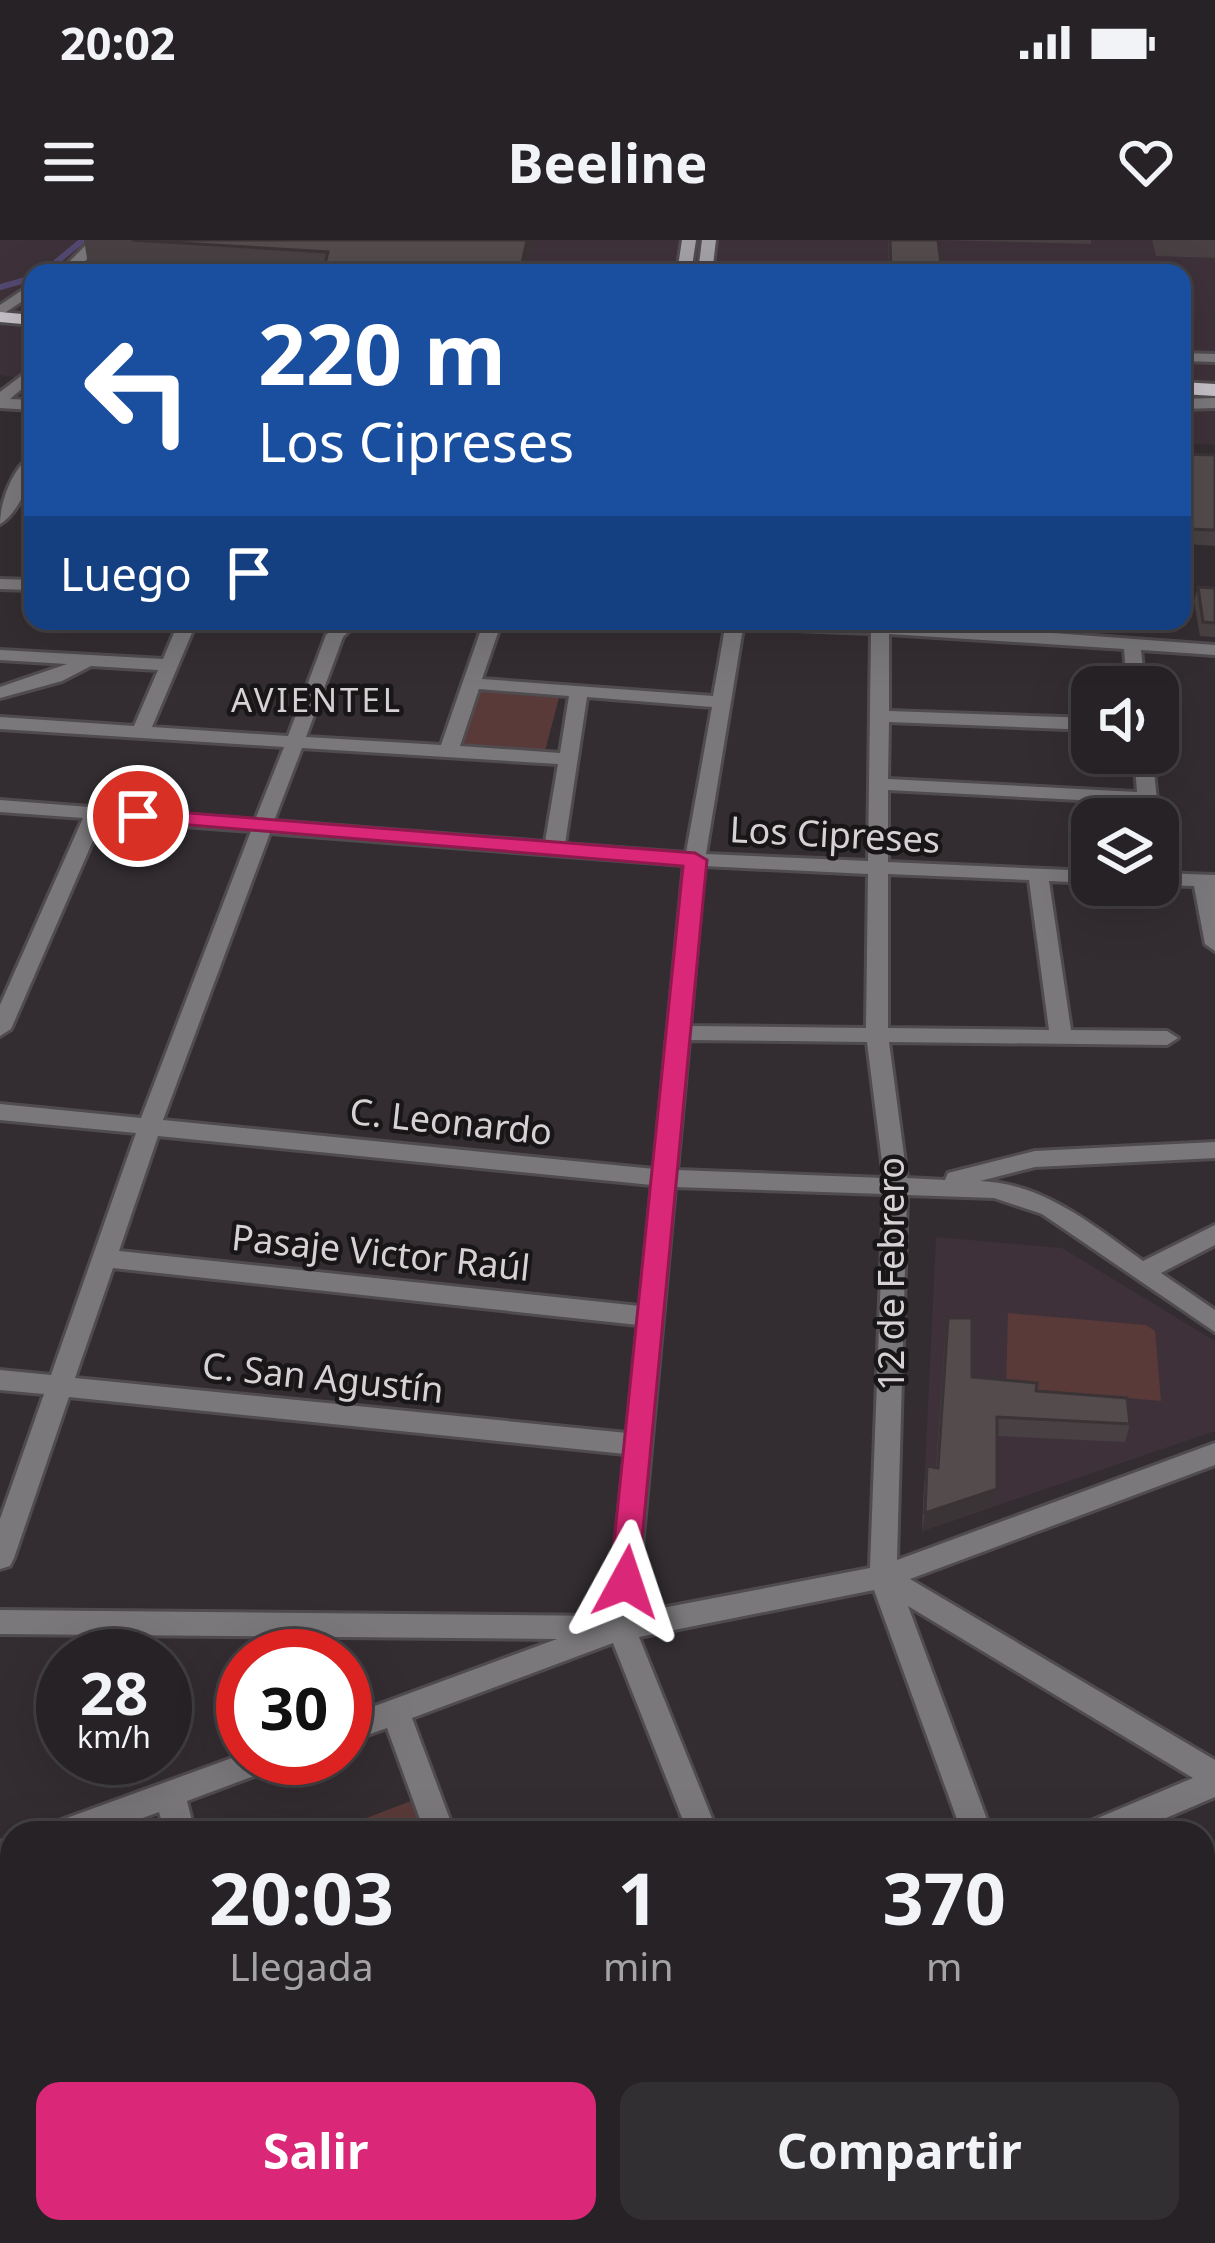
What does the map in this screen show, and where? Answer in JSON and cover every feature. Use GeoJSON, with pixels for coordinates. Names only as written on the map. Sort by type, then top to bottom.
{"type":"FeatureCollection","features":[{"type":"Feature","properties":{"kind":"street"},"geometry":{"type":"LineString","coordinates":[[74,264],[99,240]]}},
{"type":"Feature","properties":{"kind":"street"},"geometry":{"type":"LineString","coordinates":[[0,314],[24,294]]}},
{"type":"Feature","properties":{"kind":"street"},"geometry":{"type":"LineString","coordinates":[[0,402],[24,379]]}},
{"type":"Feature","properties":{"kind":"street"},"geometry":{"type":"LineString","coordinates":[[0,519],[24,475]]}},
{"type":"Feature","properties":{"kind":"street"},"geometry":{"type":"LineString","coordinates":[[12,496],[24,497]]}},
{"type":"Feature","properties":{"kind":"street"},"geometry":{"type":"LineString","coordinates":[[141,730],[184,630]]}},
{"type":"Feature","properties":{"kind":"street"},"geometry":{"type":"LineString","coordinates":[[1,1548],[149,1128],[338,630]]}},
{"type":"Feature","properties":{"kind":"street"},"geometry":{"type":"LineString","coordinates":[[449,750],[490,630]]}},
{"type":"Feature","properties":{"kind":"street"},"geometry":{"type":"LineString","coordinates":[[698,1821],[621,1628],[695,860],[733,630]]}},
{"type":"Feature","properties":{"kind":"street","name":"12 de Febrero"},"geometry":{"type":"LineString","coordinates":[[880,630],[874,869],[877,1037],[896,1182],[883,1577],[973,1821]]}},
{"type":"Feature","properties":{"kind":"street"},"geometry":{"type":"LineString","coordinates":[[996,630],[1215,650]]}},
{"type":"Feature","properties":{"kind":"street"},"geometry":{"type":"LineString","coordinates":[[1132,644],[1134,666]]}},
{"type":"Feature","properties":{"kind":"street"},"geometry":{"type":"LineString","coordinates":[[0,655],[169,665]]}},
{"type":"Feature","properties":{"kind":"street"},"geometry":{"type":"LineString","coordinates":[[0,693],[56,677],[89,660]]}},
{"type":"Feature","properties":{"kind":"street"},"geometry":{"type":"LineString","coordinates":[[469,683],[718,702]]}},
{"type":"Feature","properties":{"kind":"street"},"geometry":{"type":"LineString","coordinates":[[554,848],[579,693]]}},
{"type":"Feature","properties":{"kind":"street"},"geometry":{"type":"LineString","coordinates":[[879,716],[1071,723]]}},
{"type":"Feature","properties":{"kind":"street"},"geometry":{"type":"LineString","coordinates":[[0,723],[568,759]]}},
{"type":"Feature","properties":{"kind":"street"},"geometry":{"type":"LineString","coordinates":[[877,784],[1071,801]]}},
{"type":"Feature","properties":{"kind":"street","name":"Los Cipreses"},"geometry":{"type":"LineString","coordinates":[[0,806],[695,860],[1071,877]]}},
{"type":"Feature","properties":{"kind":"street"},"geometry":{"type":"LineString","coordinates":[[0,1029],[95,813]]}},
{"type":"Feature","properties":{"kind":"street"},"geometry":{"type":"LineString","coordinates":[[1038,876],[1061,1036]]}},
{"type":"Feature","properties":{"kind":"street"},"geometry":{"type":"LineString","coordinates":[[1179,879],[1209,880],[1215,944]]}},
{"type":"Feature","properties":{"kind":"street"},"geometry":{"type":"LineString","coordinates":[[681,1033],[1167,1038]]}},
{"type":"Feature","properties":{"kind":"street","name":"C. Leonardo"},"geometry":{"type":"LineString","coordinates":[[0,1112],[664,1178],[896,1182],[995,1190],[1050,1208],[1215,1323]]}},
{"type":"Feature","properties":{"kind":"street"},"geometry":{"type":"LineString","coordinates":[[934,1185],[1035,1159],[1215,1150]]}},
{"type":"Feature","properties":{"kind":"street"},"geometry":{"type":"LineString","coordinates":[[1142,1272],[1215,1234]]}},
{"type":"Feature","properties":{"kind":"street","name":"Pasaje Victor Raúl"},"geometry":{"type":"LineString","coordinates":[[104,1258],[651,1318]]}},
{"type":"Feature","properties":{"kind":"street","name":"C. San Agustín"},"geometry":{"type":"LineString","coordinates":[[0,1380],[638,1445]]}},
{"type":"Feature","properties":{"kind":"street"},"geometry":{"type":"LineString","coordinates":[[372,1720],[621,1628],[883,1577],[1215,1454]]}},
{"type":"Feature","properties":{"kind":"street"},"geometry":{"type":"LineString","coordinates":[[883,1577],[1215,1779]]}},
{"type":"Feature","properties":{"kind":"street"},"geometry":{"type":"LineString","coordinates":[[0,1622],[621,1628]]}},
{"type":"Feature","properties":{"kind":"street"},"geometry":{"type":"LineString","coordinates":[[395,1711],[436,1821]]}},
{"type":"Feature","properties":{"kind":"street"},"geometry":{"type":"LineString","coordinates":[[97,1821],[216,1777]]}},
{"type":"Feature","properties":{"kind":"street"},"geometry":{"type":"LineString","coordinates":[[1123,1821],[1215,1779]]}},
{"type":"Feature","properties":{"kind":"street"},"geometry":{"type":"LineString","coordinates":[[170,1794],[177,1821]]}},
{"type":"Feature","properties":{"kind":"shaded area"},"geometry":{"type":"Polygon","coordinates":[[[0,240],[1215,240],[1215,445],[1191,444],[1191,264],[24,264],[24,379],[0,375],[0,240]]]}},
{"type":"Feature","properties":{"kind":"shaded area"},"geometry":{"type":"Polygon","coordinates":[[[476,688],[560,694],[545,751],[458,745],[476,688]]]}},
{"type":"Feature","properties":{"kind":"shaded area"},"geometry":{"type":"Polygon","coordinates":[[[936,1237],[1062,1248],[1215,1341],[1215,1431],[922,1531],[936,1237]]]}},
{"type":"Feature","properties":{"kind":"shaded area"},"geometry":{"type":"Polygon","coordinates":[[[1008,1313],[1146,1325],[1155,1331],[1161,1401],[1006,1387],[1008,1313]]]}},
{"type":"Feature","properties":{"kind":"shaded area"},"geometry":{"type":"Polygon","coordinates":[[[411,1801],[419,1821],[358,1821],[411,1801]]]}},
{"type":"Feature","properties":{"kind":"building"},"geometry":{"type":"Polygon","coordinates":[[[132,240],[527,240],[522,264],[325,264],[328,252],[132,240]]]}},
{"type":"Feature","properties":{"kind":"building"},"geometry":{"type":"Polygon","coordinates":[[[890,240],[938,240],[941,264],[891,264],[890,240]]]}},
{"type":"Feature","properties":{"kind":"building"},"geometry":{"type":"Polygon","coordinates":[[[1191,454],[1215,455],[1215,530],[1191,529],[1191,454]]]}},
{"type":"Feature","properties":{"kind":"building"},"geometry":{"type":"Polygon","coordinates":[[[1198,587],[1215,588],[1215,623],[1203,622],[1198,587]]]}},
{"type":"Feature","properties":{"kind":"building"},"geometry":{"type":"Polygon","coordinates":[[[948,1318],[972,1318],[972,1377],[1037,1383],[1036,1391],[1127,1398],[1130,1424],[997,1417],[997,1489],[925,1513],[927,1466],[938,1468],[948,1318]]]}},
{"type":"Feature","properties":{"kind":"waterway"},"geometry":{"type":"LineString","coordinates":[[54,264],[83,240]]}},
{"type":"Feature","properties":{"kind":"waterway"},"geometry":{"type":"LineString","coordinates":[[0,287],[24,280]]}},
{"type":"Feature","properties":{"kind":"district","name":"AVIENTEL"},"geometry":{"type":"Point","coordinates":[317,699]}},
{"type":"Feature","properties":{"kind":"route"},"geometry":{"type":"LineString","coordinates":[[138,816],[695,860],[626,1582]]}}]}
